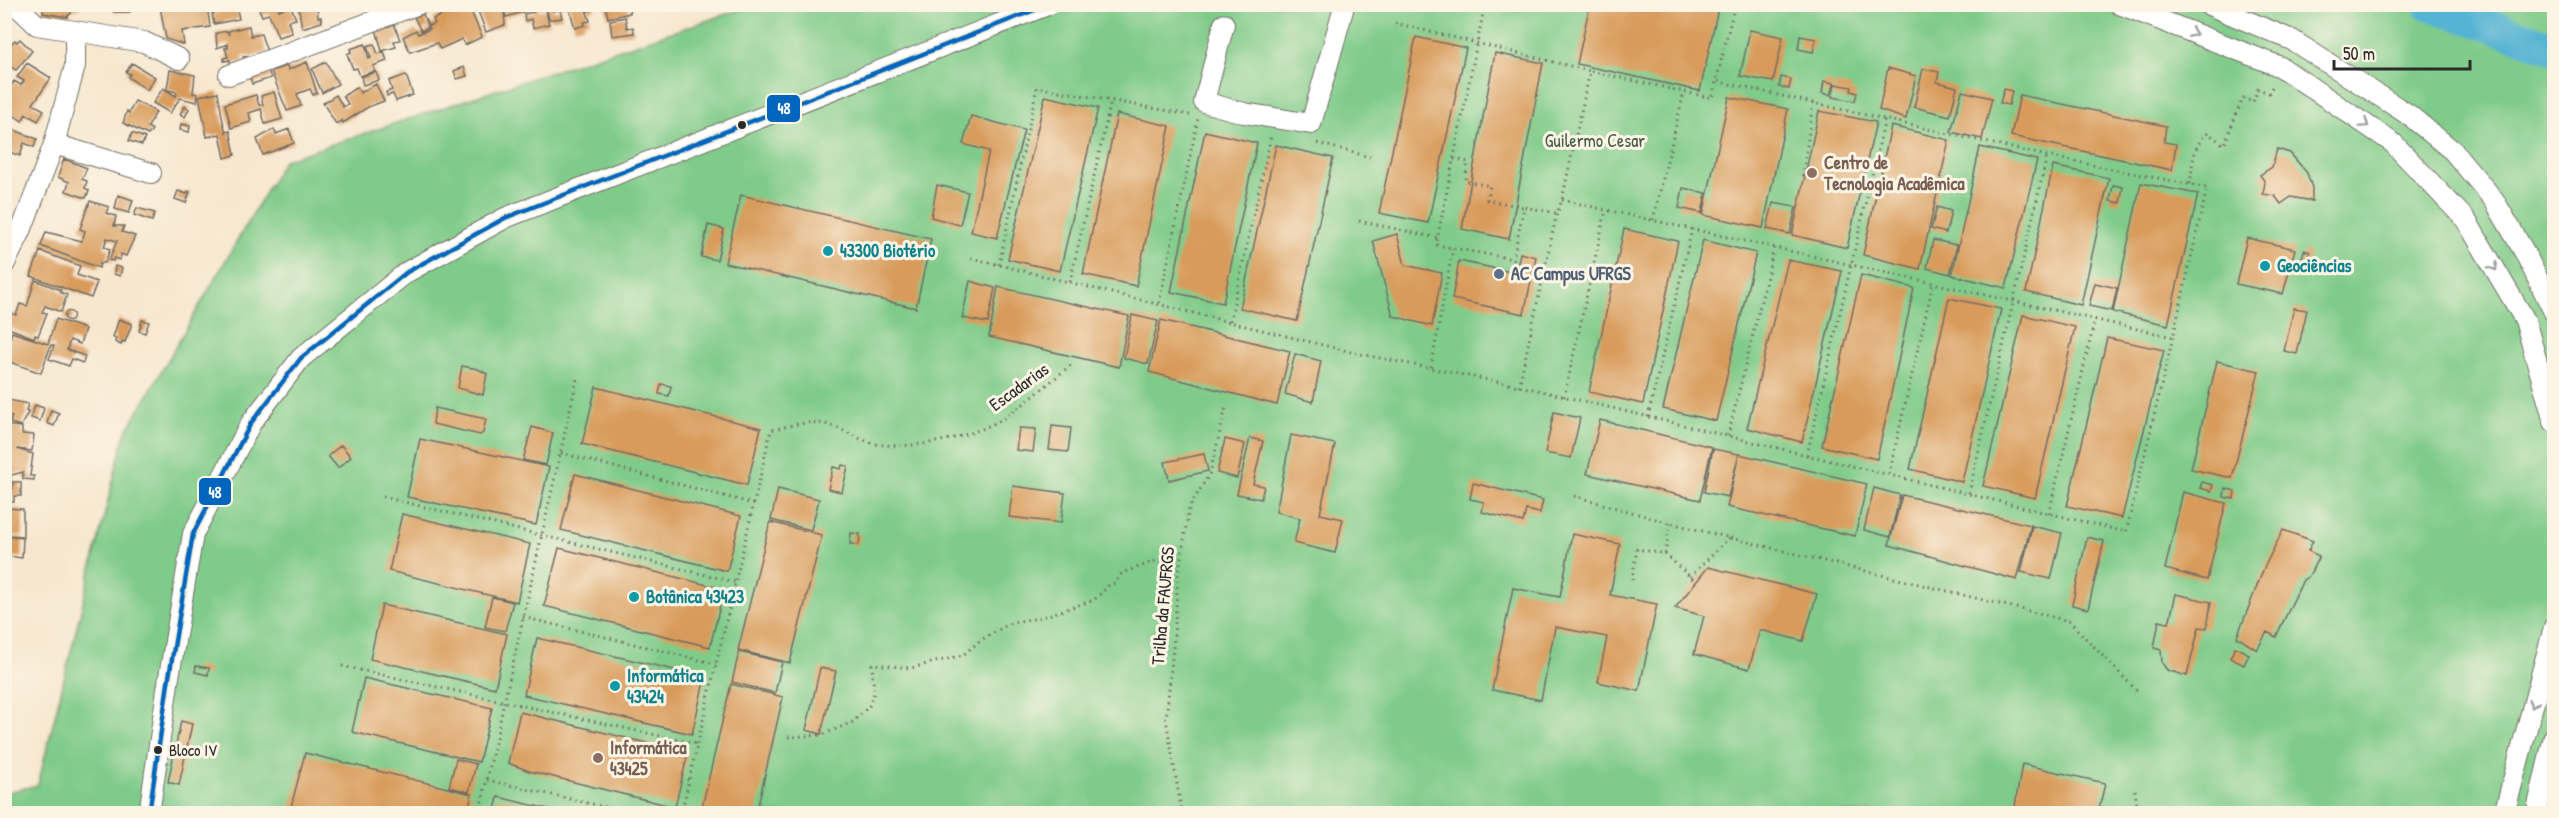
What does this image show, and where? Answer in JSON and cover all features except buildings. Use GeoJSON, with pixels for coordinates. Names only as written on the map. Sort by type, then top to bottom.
{"type":"FeatureCollection","features":[{"type":"Feature","properties":{"kind":"street"},"geometry":{"type":"LineString","coordinates":[[15,4],[37,25],[144,42],[179,59]]}},
{"type":"Feature","properties":{"kind":"street"},"geometry":{"type":"LineString","coordinates":[[229,75],[419,4]]}},
{"type":"Feature","properties":{"kind":"street"},"geometry":{"type":"LineString","coordinates":[[149,813],[193,534],[251,423],[301,358],[407,272],[505,219],[1050,4]]}},
{"type":"Feature","properties":{"kind":"street"},"geometry":{"type":"LineString","coordinates":[[2119,4],[2281,67],[2393,143],[2466,220],[2525,320],[2554,422]]}},
{"type":"Feature","properties":{"kind":"street"},"geometry":{"type":"LineString","coordinates":[[2207,4],[2292,40],[2409,115],[2453,152],[2494,200],[2525,253],[2554,312]]}},
{"type":"Feature","properties":{"kind":"street"},"geometry":{"type":"LineString","coordinates":[[1224,24],[1204,102],[1311,124],[1343,10]]}},
{"type":"Feature","properties":{"kind":"street"},"geometry":{"type":"LineString","coordinates":[[4,265],[21,231],[54,144],[75,66],[75,32]]}},
{"type":"Feature","properties":{"kind":"street"},"geometry":{"type":"LineString","coordinates":[[54,144],[151,173]]}},
{"type":"Feature","properties":{"kind":"street"},"geometry":{"type":"LineString","coordinates":[[2504,813],[2554,627]]}},
{"type":"Feature","properties":{"kind":"street"},"geometry":{"type":"LineString","coordinates":[[2536,813],[2554,737]]}},
{"type":"Feature","properties":{"kind":"path"},"geometry":{"type":"LineString","coordinates":[[1485,4],[1436,245],[1513,259],[1524,207]]}},
{"type":"Feature","properties":{"kind":"path"},"geometry":{"type":"LineString","coordinates":[[1395,23],[1590,71],[1712,98],[1735,4]]}},
{"type":"Feature","properties":{"kind":"path"},"geometry":{"type":"LineString","coordinates":[[2190,184],[2195,148],[2204,135],[2208,133],[2224,145],[2243,98],[2253,102],[2258,89],[2269,93],[2281,67]]}},
{"type":"Feature","properties":{"kind":"path"},"geometry":{"type":"LineString","coordinates":[[1519,386],[1590,71]]}},
{"type":"Feature","properties":{"kind":"path"},"geometry":{"type":"LineString","coordinates":[[971,258],[1356,353],[1519,386],[2126,532],[2207,188],[2047,156],[1716,81]]}},
{"type":"Feature","properties":{"kind":"path"},"geometry":{"type":"LineString","coordinates":[[999,265],[1037,87],[1199,117],[1159,303]]}},
{"type":"Feature","properties":{"kind":"path"},"geometry":{"type":"LineString","coordinates":[[1653,220],[1684,92]]}},
{"type":"Feature","properties":{"kind":"path"},"geometry":{"type":"LineString","coordinates":[[1070,282],[1111,101]]}},
{"type":"Feature","properties":{"kind":"path"},"geometry":{"type":"LineString","coordinates":[[1803,176],[1813,102]]}},
{"type":"Feature","properties":{"kind":"path"},"geometry":{"type":"LineString","coordinates":[[1807,455],[1885,119]]}},
{"type":"Feature","properties":{"kind":"path"},"geometry":{"type":"LineString","coordinates":[[1230,321],[1272,131]]}},
{"type":"Feature","properties":{"kind":"path"},"geometry":{"type":"LineString","coordinates":[[1316,143],[1370,158]]}},
{"type":"Feature","properties":{"kind":"path"},"geometry":{"type":"LineString","coordinates":[[1968,494],[2047,156]]}},
{"type":"Feature","properties":{"kind":"path"},"geometry":{"type":"LineString","coordinates":[[1454,159],[1468,162],[1465,182],[1490,186],[1487,200],[1557,213]]}},
{"type":"Feature","properties":{"kind":"path"},"geometry":{"type":"LineString","coordinates":[[1562,200],[2173,338]]}},
{"type":"Feature","properties":{"kind":"path"},"geometry":{"type":"LineString","coordinates":[[1564,397],[1606,210]]}},
{"type":"Feature","properties":{"kind":"path"},"geometry":{"type":"LineString","coordinates":[[1359,221],[1438,238]]}},
{"type":"Feature","properties":{"kind":"path"},"geometry":{"type":"LineString","coordinates":[[1648,417],[1692,229]]}},
{"type":"Feature","properties":{"kind":"path"},"geometry":{"type":"LineString","coordinates":[[1431,368],[1453,248]]}},
{"type":"Feature","properties":{"kind":"path"},"geometry":{"type":"LineString","coordinates":[[1728,436],[1774,248]]}},
{"type":"Feature","properties":{"kind":"path"},"geometry":{"type":"LineString","coordinates":[[1889,474],[1933,284]]}},
{"type":"Feature","properties":{"kind":"path"},"geometry":{"type":"LineString","coordinates":[[2049,513],[2095,320]]}},
{"type":"Feature","properties":{"kind":"path","name":"Escadarias"},"geometry":{"type":"LineString","coordinates":[[754,504],[771,430],[802,422],[825,424],[874,443],[900,446],[930,443],[962,435],[1002,419],[1072,364]]}},
{"type":"Feature","properties":{"kind":"path"},"geometry":{"type":"LineString","coordinates":[[479,813],[578,379]]}},
{"type":"Feature","properties":{"kind":"path","name":"Trilha da FAUFRGS"},"geometry":{"type":"LineString","coordinates":[[1181,811],[1166,719],[1181,552],[1189,508],[1210,473],[1226,407]]}},
{"type":"Feature","properties":{"kind":"path"},"geometry":{"type":"LineString","coordinates":[[561,453],[754,504],[681,813]]}},
{"type":"Feature","properties":{"kind":"path"},"geometry":{"type":"LineString","coordinates":[[1574,496],[1670,523],[2069,621],[2137,691]]}},
{"type":"Feature","properties":{"kind":"path"},"geometry":{"type":"LineString","coordinates":[[383,497],[735,582]]}},
{"type":"Feature","properties":{"kind":"path"},"geometry":{"type":"LineString","coordinates":[[1665,554],[1670,523]]}},
{"type":"Feature","properties":{"kind":"path"},"geometry":{"type":"LineString","coordinates":[[1690,577],[1730,538]]}},
{"type":"Feature","properties":{"kind":"path"},"geometry":{"type":"LineString","coordinates":[[1632,580],[1637,549],[1665,554],[1696,582]]}},
{"type":"Feature","properties":{"kind":"path"},"geometry":{"type":"LineString","coordinates":[[788,737],[822,735],[853,722],[869,706],[874,693],[872,664],[911,668],[963,655],[981,640],[1012,622],[1039,618],[1094,600],[1109,585],[1115,583],[1122,573],[1181,552]]}},
{"type":"Feature","properties":{"kind":"path"},"geometry":{"type":"LineString","coordinates":[[523,617],[716,664]]}},
{"type":"Feature","properties":{"kind":"path"},"geometry":{"type":"LineString","coordinates":[[342,666],[697,744]]}},
{"type":"Feature","properties":{"kind":"path"},"geometry":{"type":"LineString","coordinates":[[699,706],[706,708]]}},
{"type":"Feature","properties":{"kind":"path"},"geometry":{"type":"LineString","coordinates":[[681,778],[689,780]]}},
{"type":"Feature","properties":{"kind":"path"},"geometry":{"type":"LineString","coordinates":[[487,780],[636,813]]}},
{"type":"Feature","properties":{"kind":"path"},"geometry":{"type":"LineString","coordinates":[[2135,790],[2138,813]]}},
{"type":"Feature","properties":{"kind":"path"},"geometry":{"type":"LineString","coordinates":[[268,812],[276,813]]}},
{"type":"Feature","properties":{"kind":"green space","name":"Guilermo Cesar"},"geometry":{"type":"Polygon","coordinates":[[[754,5],[2554,5],[2554,813],[5,814],[4,793],[38,785],[124,436],[284,160],[754,5]]]}},
{"type":"Feature","properties":{"kind":"waterway"},"geometry":{"type":"LineString","coordinates":[[2429,4],[2554,48]]}},
{"type":"Feature","properties":{"kind":"transit line","name":"48"},"geometry":{"type":"LineString","coordinates":[[149,814],[193,534],[251,423],[301,358],[407,272],[505,218],[1050,4]]}},
{"type":"Feature","properties":{"kind":"place","name":"Centro de Tecnologia Acadêmica"},"geometry":{"type":"Point","coordinates":[1812,173]}},
{"type":"Feature","properties":{"kind":"place","name":"43300 Biotério"},"geometry":{"type":"Point","coordinates":[828,251]}},
{"type":"Feature","properties":{"kind":"place","name":"Geociências"},"geometry":{"type":"Point","coordinates":[2265,266]}},
{"type":"Feature","properties":{"kind":"place","name":"AC Campus UFRGS"},"geometry":{"type":"Point","coordinates":[1499,274]}},
{"type":"Feature","properties":{"kind":"place","name":"Botânica 43423"},"geometry":{"type":"Point","coordinates":[634,597]}},
{"type":"Feature","properties":{"kind":"place","name":"Informática 43424"},"geometry":{"type":"Point","coordinates":[615,686]}},
{"type":"Feature","properties":{"kind":"place","name":"Bloco IV"},"geometry":{"type":"Point","coordinates":[158,750]}},
{"type":"Feature","properties":{"kind":"place","name":"Informática 43425"},"geometry":{"type":"Point","coordinates":[598,758]}}]}
